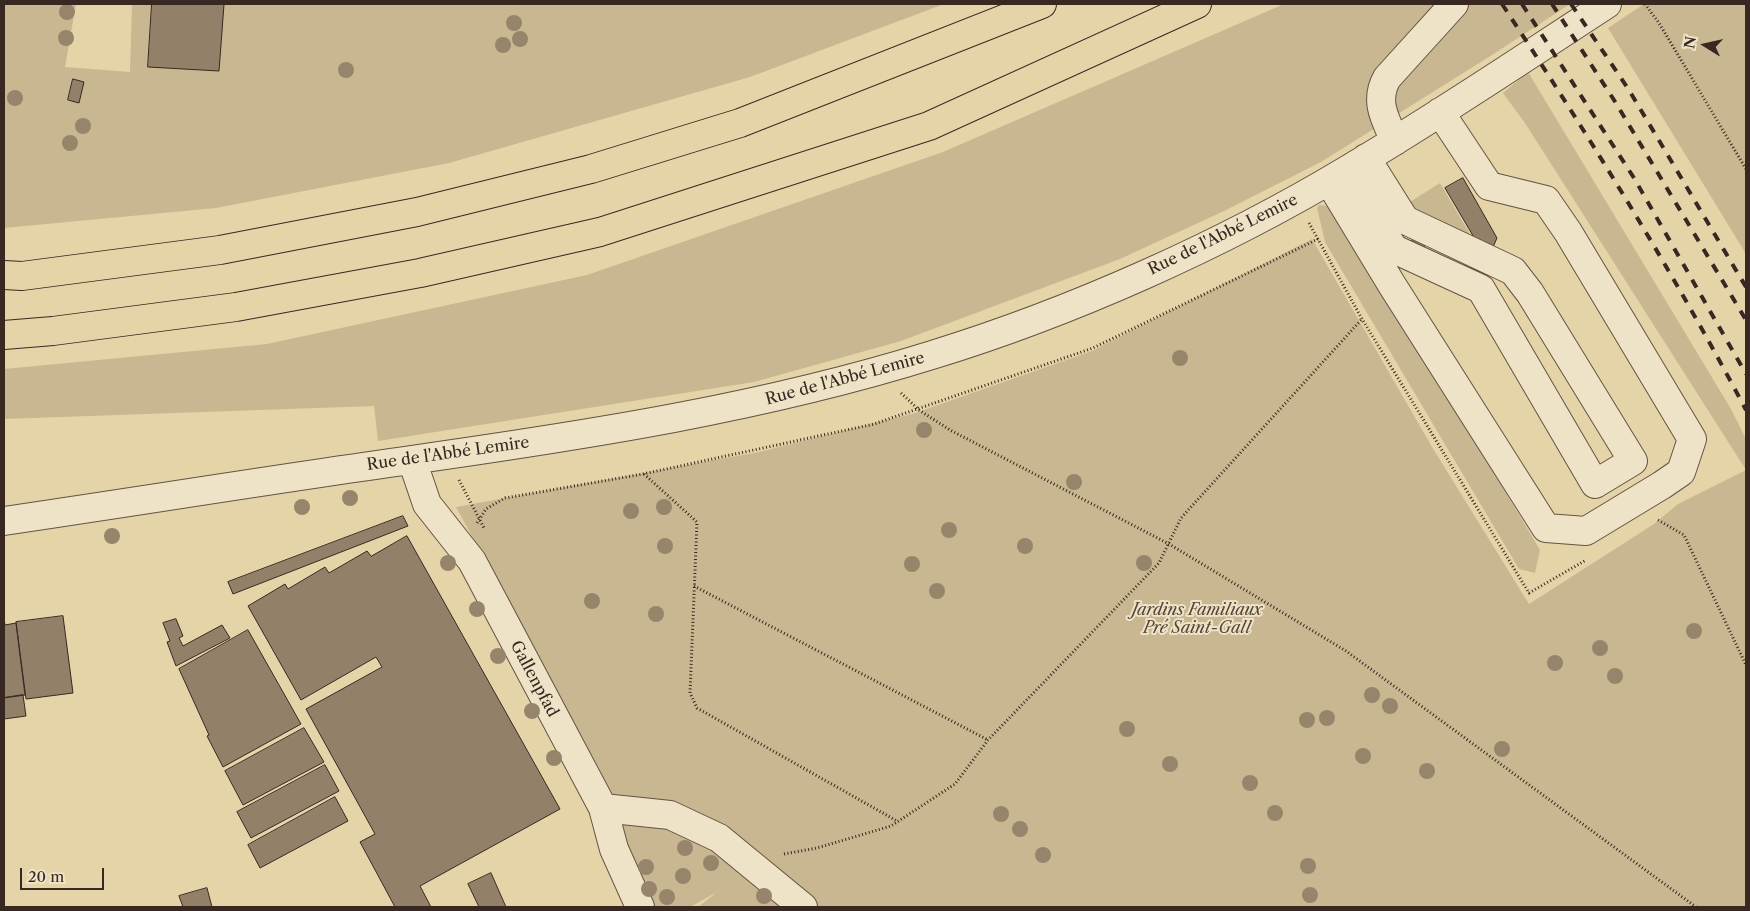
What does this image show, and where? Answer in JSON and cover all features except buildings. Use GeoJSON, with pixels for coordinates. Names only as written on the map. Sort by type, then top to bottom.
{"type":"FeatureCollection","features":[{"type":"Feature","properties":{"kind":"highway"},"geometry":{"type":"LineString","coordinates":[[10,276],[220,250],[417,212],[591,169],[740,123],[1042,4]]}},
{"type":"Feature","properties":{"kind":"highway"},"geometry":{"type":"LineString","coordinates":[[4,335],[236,307],[420,273],[600,232],[929,126],[1197,4]]}},
{"type":"Feature","properties":{"kind":"street"},"geometry":{"type":"LineString","coordinates":[[1395,141],[1381,111],[1382,87],[1387,78],[1454,4]]}},
{"type":"Feature","properties":{"kind":"street","name":"Rue de l'Abbé Lemire"},"geometry":{"type":"LineString","coordinates":[[4,521],[676,419],[812,390],[934,355],[1115,287],[1218,240],[1347,170],[1395,141],[1607,4]]}},
{"type":"Feature","properties":{"kind":"street"},"geometry":{"type":"LineString","coordinates":[[1347,170],[1392,285],[1546,528],[1586,531],[1662,485],[1681,472],[1692,439],[1682,422],[1546,200],[1489,186],[1440,112]]}},
{"type":"Feature","properties":{"kind":"street"},"geometry":{"type":"LineString","coordinates":[[1347,170],[1405,220],[1513,271],[1576,367],[1633,461],[1596,484],[1481,289],[1394,249],[1347,170]]}},
{"type":"Feature","properties":{"kind":"street"},"geometry":{"type":"LineString","coordinates":[[1481,289],[1513,271]]}},
{"type":"Feature","properties":{"kind":"street"},"geometry":{"type":"LineString","coordinates":[[1539,390],[1576,367]]}},
{"type":"Feature","properties":{"kind":"street","name":"Gallenpfad"},"geometry":{"type":"LineString","coordinates":[[412,460],[427,504],[472,561],[603,808],[614,848],[640,907]]}},
{"type":"Feature","properties":{"kind":"street"},"geometry":{"type":"LineString","coordinates":[[603,808],[670,815],[718,838],[803,907]]}},
{"type":"Feature","properties":{"kind":"path"},"geometry":{"type":"LineString","coordinates":[[1645,4],[1659,23],[1746,169]]}},
{"type":"Feature","properties":{"kind":"path"},"geometry":{"type":"LineString","coordinates":[[462,548],[486,509],[504,498],[643,474],[837,434],[919,410],[1094,348],[1318,239]]}},
{"type":"Feature","properties":{"kind":"path"},"geometry":{"type":"LineString","coordinates":[[747,861],[817,848],[891,826],[955,784],[988,740],[1159,563],[1181,518],[1362,319]]}},
{"type":"Feature","properties":{"kind":"path"},"geometry":{"type":"LineString","coordinates":[[876,371],[919,410],[950,430],[1169,544],[1346,651],[1696,907]]}},
{"type":"Feature","properties":{"kind":"path"},"geometry":{"type":"LineString","coordinates":[[643,474],[655,487],[697,522],[690,693],[697,708],[897,821]]}},
{"type":"Feature","properties":{"kind":"path"},"geometry":{"type":"LineString","coordinates":[[694,586],[988,740]]}},
{"type":"Feature","properties":{"kind":"green space"},"geometry":{"type":"Polygon","coordinates":[[[4,4],[76,4],[65,67],[130,72],[132,4],[944,4],[750,77],[449,163],[216,208],[4,228],[4,4]]]}},
{"type":"Feature","properties":{"kind":"green space"},"geometry":{"type":"Polygon","coordinates":[[[1284,4],[1570,4],[1321,162],[1224,211],[1120,259],[901,341],[754,382],[378,441],[374,406],[4,419],[4,369],[267,344],[587,275],[943,152],[1284,4]]]}},
{"type":"Feature","properties":{"kind":"green space"},"geometry":{"type":"Polygon","coordinates":[[[1644,4],[1746,4],[1746,254],[1608,28],[1644,4]]]}},
{"type":"Feature","properties":{"kind":"green space"},"geometry":{"type":"Polygon","coordinates":[[[1528,72],[1731,409],[1746,439],[1746,470],[1525,123],[1503,93],[1528,72]]]}},
{"type":"Feature","properties":{"kind":"green space"},"geometry":{"type":"Polygon","coordinates":[[[1440,183],[1473,239],[1419,216],[1410,202],[1440,183]]]}},
{"type":"Feature","properties":{"kind":"green space"},"geometry":{"type":"Polygon","coordinates":[[[1319,205],[1328,206],[1340,215],[1540,550],[1535,573],[1519,569],[1325,242],[1317,208],[1319,205]]]}},
{"type":"Feature","properties":{"kind":"green space","name":"Jardins Familiaux Pré Saint-Gall"},"geometry":{"type":"Polygon","coordinates":[[[1312,239],[1432,447],[1529,604],[1654,524],[1678,504],[1746,470],[1746,907],[698,907],[717,892],[690,907],[633,907],[605,846],[628,822],[456,507],[759,452],[915,413],[1092,351],[1312,239]]]}},
{"type":"Feature","properties":{"kind":"railway"},"geometry":{"type":"LineString","coordinates":[[1502,4],[1629,204],[1689,306],[1746,410]]}},
{"type":"Feature","properties":{"kind":"railway"},"geometry":{"type":"LineString","coordinates":[[1522,4],[1634,178],[1746,374]]}},
{"type":"Feature","properties":{"kind":"railway"},"geometry":{"type":"LineString","coordinates":[[1552,4],[1614,100],[1746,320]]}},
{"type":"Feature","properties":{"kind":"railway"},"geometry":{"type":"LineString","coordinates":[[1571,4],[1629,90],[1746,287]]}}]}
